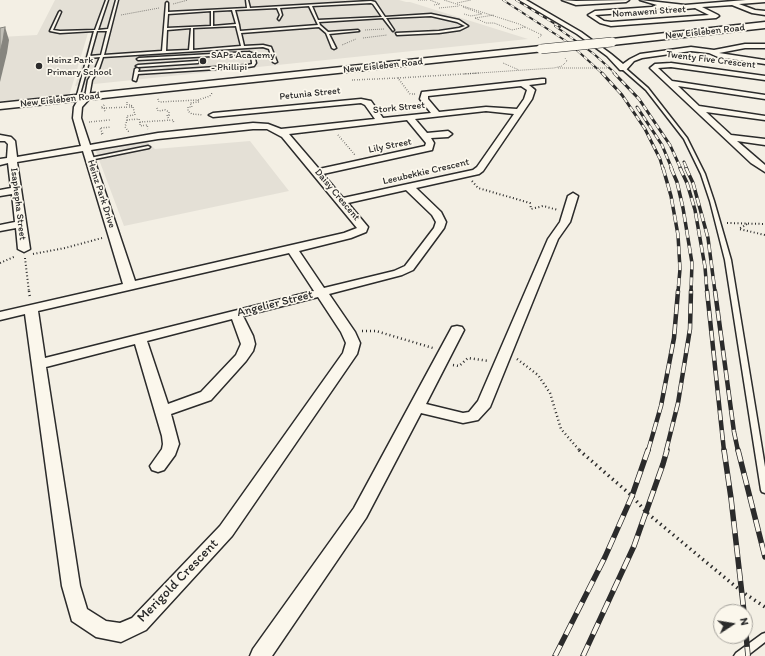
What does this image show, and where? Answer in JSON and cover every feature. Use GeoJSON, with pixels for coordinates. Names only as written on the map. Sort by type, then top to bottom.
{"type":"FeatureCollection","features":[{"type":"Feature","properties":{"kind":"main road","name":"New Eisleben Road"},"geometry":{"type":"LineString","coordinates":[[0,106],[81,99],[765,25]]}},
{"type":"Feature","properties":{"kind":"street"},"geometry":{"type":"LineString","coordinates":[[522,0],[579,33],[609,55],[623,68],[636,58]]}},
{"type":"Feature","properties":{"kind":"street"},"geometry":{"type":"LineString","coordinates":[[565,0],[576,3],[626,0]]}},
{"type":"Feature","properties":{"kind":"street"},"geometry":{"type":"LineString","coordinates":[[643,0],[662,5],[682,7],[765,0]]}},
{"type":"Feature","properties":{"kind":"street"},"geometry":{"type":"LineString","coordinates":[[732,3],[754,12],[765,13]]}},
{"type":"Feature","properties":{"kind":"street","name":"Nomaweni Street"},"geometry":{"type":"LineString","coordinates":[[662,5],[655,9],[595,13],[591,15],[602,22],[611,24],[716,16],[696,7]]}},
{"type":"Feature","properties":{"kind":"street"},"geometry":{"type":"LineString","coordinates":[[749,46],[753,39]]}},
{"type":"Feature","properties":{"kind":"street"},"geometry":{"type":"LineString","coordinates":[[609,55],[636,58],[691,49],[712,51],[749,46],[765,46]]}},
{"type":"Feature","properties":{"kind":"street"},"geometry":{"type":"LineString","coordinates":[[712,51],[712,53],[718,55],[765,62]]}},
{"type":"Feature","properties":{"kind":"street","name":"Twenty Five Crescent"},"geometry":{"type":"LineString","coordinates":[[765,78],[671,65],[655,67],[655,70],[765,169]]}},
{"type":"Feature","properties":{"kind":"street"},"geometry":{"type":"LineString","coordinates":[[437,115],[424,99],[423,95],[542,81]]}},
{"type":"Feature","properties":{"kind":"street","name":"Leeubekkie Crescent"},"geometry":{"type":"LineString","coordinates":[[342,201],[466,175],[480,169],[528,99],[531,90],[523,83]]}},
{"type":"Feature","properties":{"kind":"street"},"geometry":{"type":"LineString","coordinates":[[671,84],[765,97]]}},
{"type":"Feature","properties":{"kind":"street","name":"Heinz Park Drive"},"geometry":{"type":"LineString","coordinates":[[81,99],[77,113],[79,124],[130,286]]}},
{"type":"Feature","properties":{"kind":"street","name":"Petunia Street"},"geometry":{"type":"LineString","coordinates":[[213,115],[361,101],[370,105],[381,121]]}},
{"type":"Feature","properties":{"kind":"street"},"geometry":{"type":"LineString","coordinates":[[697,108],[765,118]]}},
{"type":"Feature","properties":{"kind":"street","name":"Stork Street"},"geometry":{"type":"LineString","coordinates":[[281,132],[491,109],[520,112]]}},
{"type":"Feature","properties":{"kind":"street"},"geometry":{"type":"LineString","coordinates":[[231,113],[235,128]]}},
{"type":"Feature","properties":{"kind":"street","name":"Lily Street"},"geometry":{"type":"LineString","coordinates":[[317,172],[426,150],[430,146],[430,143],[410,118]]}},
{"type":"Feature","properties":{"kind":"street"},"geometry":{"type":"LineString","coordinates":[[0,162],[84,143],[263,126],[281,132]]}},
{"type":"Feature","properties":{"kind":"street","name":"Daisy Crescent"},"geometry":{"type":"LineString","coordinates":[[0,316],[347,236],[362,230],[362,224],[281,132]]}},
{"type":"Feature","properties":{"kind":"street"},"geometry":{"type":"LineString","coordinates":[[425,136],[448,134]]}},
{"type":"Feature","properties":{"kind":"street","name":"Isaphepha Street"},"geometry":{"type":"LineString","coordinates":[[0,138],[11,140],[12,160],[24,251]]}},
{"type":"Feature","properties":{"kind":"street"},"geometry":{"type":"LineString","coordinates":[[729,138],[765,142]]}},
{"type":"Feature","properties":{"kind":"street","name":"Angelier Street"},"geometry":{"type":"LineString","coordinates":[[39,364],[398,273],[413,265],[439,228],[441,222],[437,214],[409,187]]}},
{"type":"Feature","properties":{"kind":"street"},"geometry":{"type":"LineString","coordinates":[[0,193],[16,190]]}},
{"type":"Feature","properties":{"kind":"street"},"geometry":{"type":"LineString","coordinates":[[416,407],[459,417],[473,416],[480,410],[485,403],[553,239],[565,222],[573,196]]}},
{"type":"Feature","properties":{"kind":"street"},"geometry":{"type":"LineString","coordinates":[[0,228],[20,224]]}},
{"type":"Feature","properties":{"kind":"street","name":"Merigold Crescent"},"geometry":{"type":"LineString","coordinates":[[31,309],[71,586],[79,615],[103,630],[121,633],[139,624],[226,531],[350,354],[353,343],[348,332],[292,249]]}},
{"type":"Feature","properties":{"kind":"street"},"geometry":{"type":"LineString","coordinates":[[164,411],[206,396],[241,358],[246,351],[248,344],[236,314]]}},
{"type":"Feature","properties":{"kind":"street"},"geometry":{"type":"LineString","coordinates":[[260,656],[360,513],[457,330]]}},
{"type":"Feature","properties":{"kind":"street"},"geometry":{"type":"LineString","coordinates":[[140,338],[164,411],[171,444],[169,451],[158,466]]}},
{"type":"Feature","properties":{"kind":"lane"},"geometry":{"type":"LineString","coordinates":[[247,0],[248,8]]}},
{"type":"Feature","properties":{"kind":"lane"},"geometry":{"type":"LineString","coordinates":[[107,1],[117,1],[102,56],[97,69],[81,99],[83,76],[96,30],[107,1]]}},
{"type":"Feature","properties":{"kind":"lane"},"geometry":{"type":"LineString","coordinates":[[168,13],[372,1],[393,29]]}},
{"type":"Feature","properties":{"kind":"lane"},"geometry":{"type":"LineString","coordinates":[[164,52],[168,13],[167,3]]}},
{"type":"Feature","properties":{"kind":"lane"},"geometry":{"type":"LineString","coordinates":[[310,5],[320,26],[327,33],[334,48]]}},
{"type":"Feature","properties":{"kind":"lane"},"geometry":{"type":"LineString","coordinates":[[278,7],[281,14],[280,19]]}},
{"type":"Feature","properties":{"kind":"lane"},"geometry":{"type":"LineString","coordinates":[[233,9],[243,47]]}},
{"type":"Feature","properties":{"kind":"lane"},"geometry":{"type":"LineString","coordinates":[[212,10],[212,26]]}},
{"type":"Feature","properties":{"kind":"lane"},"geometry":{"type":"LineString","coordinates":[[60,12],[51,31],[109,30]]}},
{"type":"Feature","properties":{"kind":"lane"},"geometry":{"type":"LineString","coordinates":[[318,21],[431,15],[458,21],[468,26],[446,31],[397,34]]}},
{"type":"Feature","properties":{"kind":"lane"},"geometry":{"type":"LineString","coordinates":[[166,29],[238,25]]}},
{"type":"Feature","properties":{"kind":"lane"},"geometry":{"type":"LineString","coordinates":[[240,32],[320,26]]}},
{"type":"Feature","properties":{"kind":"lane"},"geometry":{"type":"LineString","coordinates":[[191,50],[192,28]]}},
{"type":"Feature","properties":{"kind":"lane"},"geometry":{"type":"LineString","coordinates":[[327,33],[358,31]]}},
{"type":"Feature","properties":{"kind":"lane"},"geometry":{"type":"LineString","coordinates":[[88,57],[243,47],[268,47],[275,62]]}},
{"type":"Feature","properties":{"kind":"lane"},"geometry":{"type":"LineString","coordinates":[[196,50],[196,69]]}},
{"type":"Feature","properties":{"kind":"lane"},"geometry":{"type":"LineString","coordinates":[[137,73],[251,65],[254,63],[252,54],[249,53],[139,59]]}},
{"type":"Feature","properties":{"kind":"lane"},"geometry":{"type":"LineString","coordinates":[[135,80],[140,54]]}},
{"type":"Feature","properties":{"kind":"lane"},"geometry":{"type":"LineString","coordinates":[[138,66],[197,62]]}},
{"type":"Feature","properties":{"kind":"lane"},"geometry":{"type":"LineString","coordinates":[[623,68],[647,89],[686,139],[703,174],[719,222],[728,260],[765,490]]}},
{"type":"Feature","properties":{"kind":"lane"},"geometry":{"type":"LineString","coordinates":[[83,76],[93,76]]}},
{"type":"Feature","properties":{"kind":"lane"},"geometry":{"type":"LineString","coordinates":[[90,159],[148,148]]}},
{"type":"Feature","properties":{"kind":"lane"},"geometry":{"type":"LineString","coordinates":[[739,656],[765,636]]}},
{"type":"Feature","properties":{"kind":"path"},"geometry":{"type":"LineString","coordinates":[[173,4],[188,0]]}},
{"type":"Feature","properties":{"kind":"path"},"geometry":{"type":"LineString","coordinates":[[418,0],[434,1],[444,7]]}},
{"type":"Feature","properties":{"kind":"path"},"geometry":{"type":"LineString","coordinates":[[434,1],[438,0]]}},
{"type":"Feature","properties":{"kind":"path"},"geometry":{"type":"LineString","coordinates":[[444,0],[494,15],[542,34],[536,39]]}},
{"type":"Feature","properties":{"kind":"path"},"geometry":{"type":"LineString","coordinates":[[456,4],[471,0]]}},
{"type":"Feature","properties":{"kind":"path"},"geometry":{"type":"LineString","coordinates":[[113,18],[137,11],[157,10],[167,3]]}},
{"type":"Feature","properties":{"kind":"path"},"geometry":{"type":"LineString","coordinates":[[434,5],[440,4]]}},
{"type":"Feature","properties":{"kind":"path"},"geometry":{"type":"LineString","coordinates":[[448,11],[439,8],[448,8],[458,5],[482,14],[471,16]]}},
{"type":"Feature","properties":{"kind":"path"},"geometry":{"type":"LineString","coordinates":[[460,14],[475,12]]}},
{"type":"Feature","properties":{"kind":"path"},"geometry":{"type":"LineString","coordinates":[[466,14],[486,23],[494,23]]}},
{"type":"Feature","properties":{"kind":"path"},"geometry":{"type":"LineString","coordinates":[[475,18],[494,15]]}},
{"type":"Feature","properties":{"kind":"path"},"geometry":{"type":"LineString","coordinates":[[484,17],[494,23],[512,30],[525,27]]}},
{"type":"Feature","properties":{"kind":"path"},"geometry":{"type":"LineString","coordinates":[[358,31],[393,29]]}},
{"type":"Feature","properties":{"kind":"path"},"geometry":{"type":"LineString","coordinates":[[334,48],[349,41],[366,37],[397,34]]}},
{"type":"Feature","properties":{"kind":"path"},"geometry":{"type":"LineString","coordinates":[[542,49],[554,58],[564,57],[567,61],[562,66],[554,68]]}},
{"type":"Feature","properties":{"kind":"path"},"geometry":{"type":"LineString","coordinates":[[423,95],[410,94],[398,78],[554,68],[623,68]]}},
{"type":"Feature","properties":{"kind":"path"},"geometry":{"type":"LineString","coordinates":[[126,99],[127,105],[131,104],[132,106]]}},
{"type":"Feature","properties":{"kind":"path"},"geometry":{"type":"LineString","coordinates":[[198,100],[199,102],[190,104],[192,107],[188,107],[188,111],[192,114],[213,115]]}},
{"type":"Feature","properties":{"kind":"path"},"geometry":{"type":"LineString","coordinates":[[104,101],[104,106],[101,108],[104,108],[105,112]]}},
{"type":"Feature","properties":{"kind":"path"},"geometry":{"type":"LineString","coordinates":[[104,108],[132,106]]}},
{"type":"Feature","properties":{"kind":"path"},"geometry":{"type":"LineString","coordinates":[[132,106],[135,115],[127,116],[127,120],[139,119],[140,122],[173,120],[179,134]]}},
{"type":"Feature","properties":{"kind":"path"},"geometry":{"type":"LineString","coordinates":[[157,108],[158,111],[165,110],[169,112],[169,115],[167,115],[169,120]]}},
{"type":"Feature","properties":{"kind":"path"},"geometry":{"type":"LineString","coordinates":[[79,124],[110,120]]}},
{"type":"Feature","properties":{"kind":"path"},"geometry":{"type":"LineString","coordinates":[[332,126],[362,163]]}},
{"type":"Feature","properties":{"kind":"path"},"geometry":{"type":"LineString","coordinates":[[84,143],[103,134],[100,128],[111,127]]}},
{"type":"Feature","properties":{"kind":"path"},"geometry":{"type":"LineString","coordinates":[[466,175],[478,188],[530,203],[531,209],[543,206],[568,212]]}},
{"type":"Feature","properties":{"kind":"path"},"geometry":{"type":"LineString","coordinates":[[719,222],[765,224]]}},
{"type":"Feature","properties":{"kind":"path"},"geometry":{"type":"LineString","coordinates":[[748,224],[739,230],[765,235]]}},
{"type":"Feature","properties":{"kind":"path"},"geometry":{"type":"LineString","coordinates":[[0,263],[24,251],[44,252],[114,235]]}},
{"type":"Feature","properties":{"kind":"path"},"geometry":{"type":"LineString","coordinates":[[24,251],[31,309]]}},
{"type":"Feature","properties":{"kind":"path"},"geometry":{"type":"LineString","coordinates":[[348,332],[376,331],[433,348],[440,362],[459,366],[468,358],[501,364]]}},
{"type":"Feature","properties":{"kind":"path"},"geometry":{"type":"LineString","coordinates":[[506,351],[538,375],[550,393],[561,428],[584,455],[632,496],[646,513],[741,591],[765,607]]}},
{"type":"Feature","properties":{"kind":"shaded area","name":"SAPs Academy - Phillipi"},"geometry":{"type":"Polygon","coordinates":[[[55,0],[399,0],[410,2],[528,39],[75,86],[92,33],[88,33],[69,96],[0,102],[0,37],[37,35],[55,0]]]}},
{"type":"Feature","properties":{"kind":"shaded area"},"geometry":{"type":"Polygon","coordinates":[[[146,141],[155,149],[250,141],[289,191],[124,226],[95,149],[146,141]]]}},
{"type":"Feature","properties":{"kind":"building"},"geometry":{"type":"Polygon","coordinates":[[[5,27],[3,40],[0,52],[0,28],[5,27]]]}},
{"type":"Feature","properties":{"kind":"railway"},"geometry":{"type":"LineString","coordinates":[[503,0],[569,43],[602,74]]}},
{"type":"Feature","properties":{"kind":"railway"},"geometry":{"type":"LineString","coordinates":[[516,0],[560,27]]}},
{"type":"Feature","properties":{"kind":"railway"},"geometry":{"type":"LineString","coordinates":[[555,26],[594,54],[616,74]]}},
{"type":"Feature","properties":{"kind":"railway"},"geometry":{"type":"LineString","coordinates":[[614,73],[639,99],[670,145],[681,169]]}},
{"type":"Feature","properties":{"kind":"railway"},"geometry":{"type":"LineString","coordinates":[[602,74],[622,95],[645,129],[660,159],[663,169]]}},
{"type":"Feature","properties":{"kind":"railway"},"geometry":{"type":"LineString","coordinates":[[637,107],[662,145],[672,169]]}},
{"type":"Feature","properties":{"kind":"railway"},"geometry":{"type":"LineString","coordinates":[[684,162],[687,169]]}},
{"type":"Feature","properties":{"kind":"railway"},"geometry":{"type":"LineString","coordinates":[[663,168],[671,196],[678,235],[680,269],[678,292]]}},
{"type":"Feature","properties":{"kind":"railway"},"geometry":{"type":"LineString","coordinates":[[671,168],[677,182],[683,208],[692,263],[691,292]]}},
{"type":"Feature","properties":{"kind":"railway"},"geometry":{"type":"LineString","coordinates":[[680,168],[687,183],[695,210],[705,267],[707,292]]}},
{"type":"Feature","properties":{"kind":"railway"},"geometry":{"type":"LineString","coordinates":[[686,168],[693,183],[708,238],[715,292]]}},
{"type":"Feature","properties":{"kind":"railway"},"geometry":{"type":"LineString","coordinates":[[648,451],[661,406],[674,338],[678,291]]}},
{"type":"Feature","properties":{"kind":"railway"},"geometry":{"type":"LineString","coordinates":[[666,451],[678,403],[690,329],[691,291]]}},
{"type":"Feature","properties":{"kind":"railway"},"geometry":{"type":"LineString","coordinates":[[707,291],[724,451]]}},
{"type":"Feature","properties":{"kind":"railway"},"geometry":{"type":"LineString","coordinates":[[715,291],[734,432],[738,451]]}},
{"type":"Feature","properties":{"kind":"railway"},"geometry":{"type":"LineString","coordinates":[[555,656],[605,557],[632,496],[648,450]]}},
{"type":"Feature","properties":{"kind":"railway"},"geometry":{"type":"LineString","coordinates":[[583,656],[634,546],[667,450]]}},
{"type":"Feature","properties":{"kind":"railway"},"geometry":{"type":"LineString","coordinates":[[724,450],[743,604]]}},
{"type":"Feature","properties":{"kind":"railway"},"geometry":{"type":"LineString","coordinates":[[738,450],[765,557]]}},
{"type":"Feature","properties":{"kind":"railway"},"geometry":{"type":"LineString","coordinates":[[747,644],[748,656]]}},
{"type":"Feature","properties":{"kind":"place","name":"SAPs Academy - Phillipi"},"geometry":{"type":"Point","coordinates":[203,61]}},
{"type":"Feature","properties":{"kind":"place","name":"Heinz Park Primary School"},"geometry":{"type":"Point","coordinates":[39,66]}}]}
